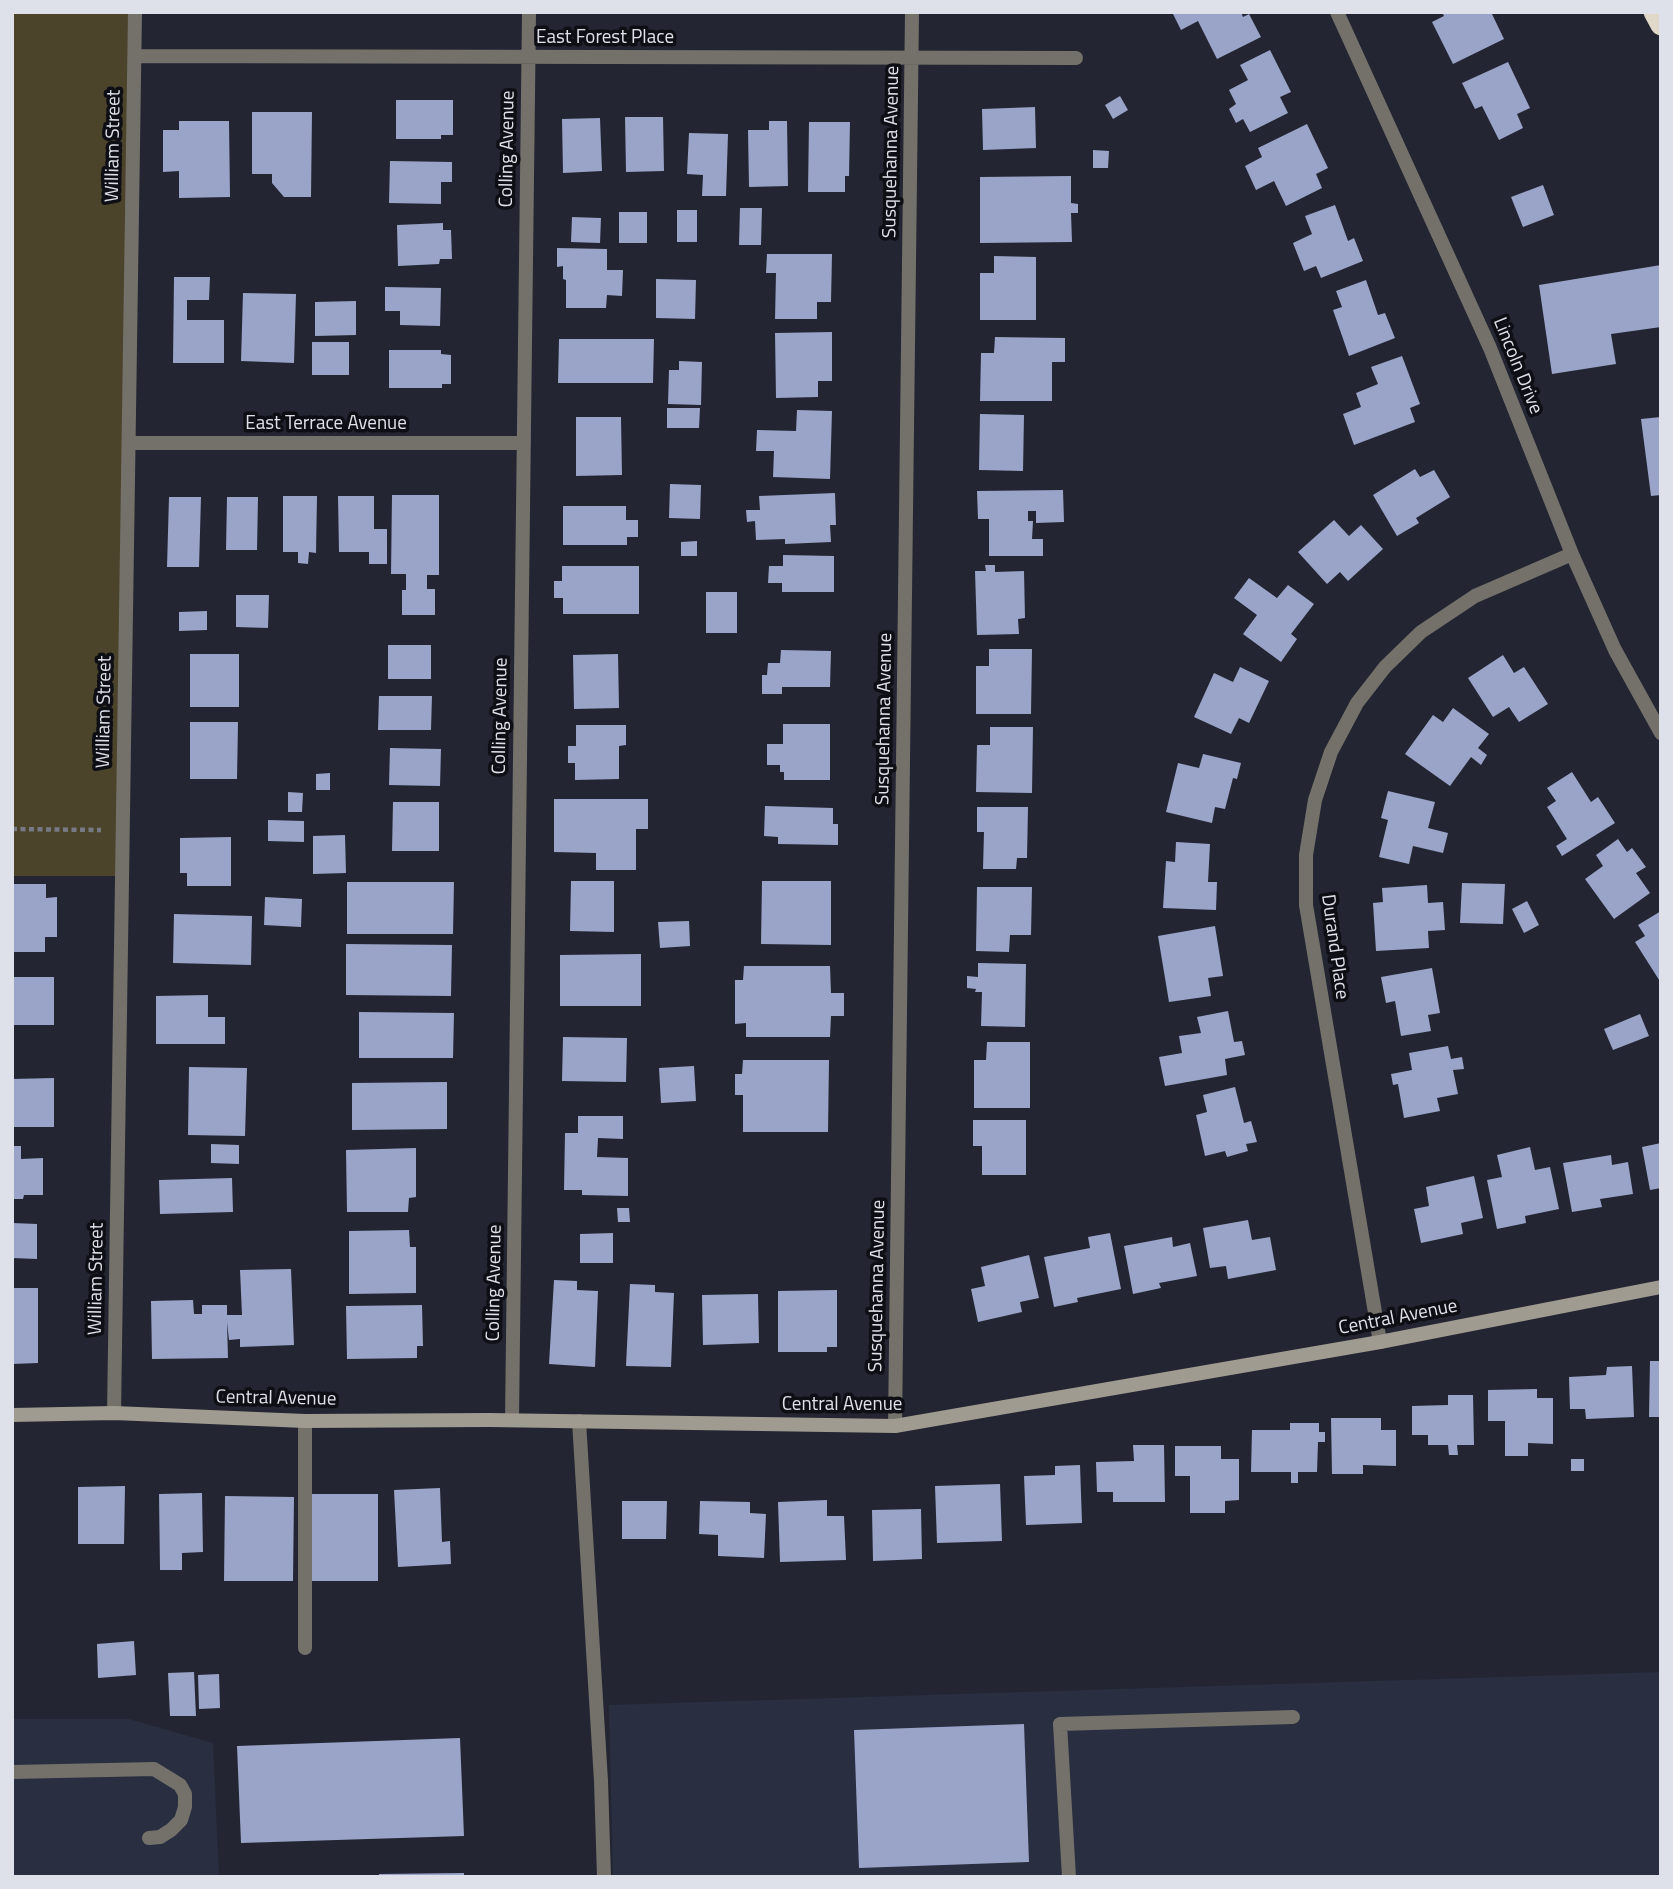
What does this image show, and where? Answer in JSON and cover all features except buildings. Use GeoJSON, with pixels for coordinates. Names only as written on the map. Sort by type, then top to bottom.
{"type":"FeatureCollection","features":[{"type":"Feature","properties":{"kind":"highway"},"geometry":{"type":"LineString","coordinates":[[1654,12],[1661,25]]}},
{"type":"Feature","properties":{"kind":"street","name":"William Street"},"geometry":{"type":"LineString","coordinates":[[114,1413],[135,12]]}},
{"type":"Feature","properties":{"kind":"street","name":"Colling Avenue"},"geometry":{"type":"LineString","coordinates":[[512,1420],[529,12]]}},
{"type":"Feature","properties":{"kind":"street","name":"Susquehanna Avenue"},"geometry":{"type":"LineString","coordinates":[[895,1426],[912,12]]}},
{"type":"Feature","properties":{"kind":"street","name":"Lincoln Drive"},"geometry":{"type":"LineString","coordinates":[[1337,12],[1490,348],[1572,554],[1615,650],[1661,733]]}},
{"type":"Feature","properties":{"kind":"street","name":"East Forest Place"},"geometry":{"type":"LineString","coordinates":[[135,56],[1076,58]]}},
{"type":"Feature","properties":{"kind":"street","name":"East Terrace Avenue"},"geometry":{"type":"LineString","coordinates":[[129,443],[524,443]]}},
{"type":"Feature","properties":{"kind":"street","name":"Durand Place"},"geometry":{"type":"LineString","coordinates":[[1380,1342],[1306,905],[1306,855],[1315,800],[1331,752],[1357,703],[1385,667],[1421,632],[1475,596],[1572,554]]}},
{"type":"Feature","properties":{"kind":"street","name":"Central Avenue"},"geometry":{"type":"LineString","coordinates":[[12,1415],[114,1413],[304,1421],[512,1420],[895,1426],[1380,1342],[1661,1287]]}},
{"type":"Feature","properties":{"kind":"street"},"geometry":{"type":"LineString","coordinates":[[304,1421],[305,1648]]}},
{"type":"Feature","properties":{"kind":"street"},"geometry":{"type":"LineString","coordinates":[[579,1421],[601,1781],[604,1877]]}},
{"type":"Feature","properties":{"kind":"street"},"geometry":{"type":"LineString","coordinates":[[1069,1877],[1060,1724],[1293,1717]]}},
{"type":"Feature","properties":{"kind":"street"},"geometry":{"type":"LineString","coordinates":[[12,1772],[153,1769],[180,1785],[185,1794],[185,1807],[181,1820],[171,1830],[160,1837],[149,1838]]}},
{"type":"Feature","properties":{"kind":"path"},"geometry":{"type":"LineString","coordinates":[[12,829],[123,830]]}},
{"type":"Feature","properties":{"kind":"shaded area"},"geometry":{"type":"Polygon","coordinates":[[[12,12],[135,12],[122,876],[12,876],[12,12]]]}},
{"type":"Feature","properties":{"kind":"shaded area"},"geometry":{"type":"Polygon","coordinates":[[[1661,1672],[1661,1877],[613,1877],[609,1705],[1661,1672]]]}},
{"type":"Feature","properties":{"kind":"shaded area"},"geometry":{"type":"Polygon","coordinates":[[[12,1719],[129,1719],[213,1743],[219,1877],[12,1877],[12,1719]]]}}]}
